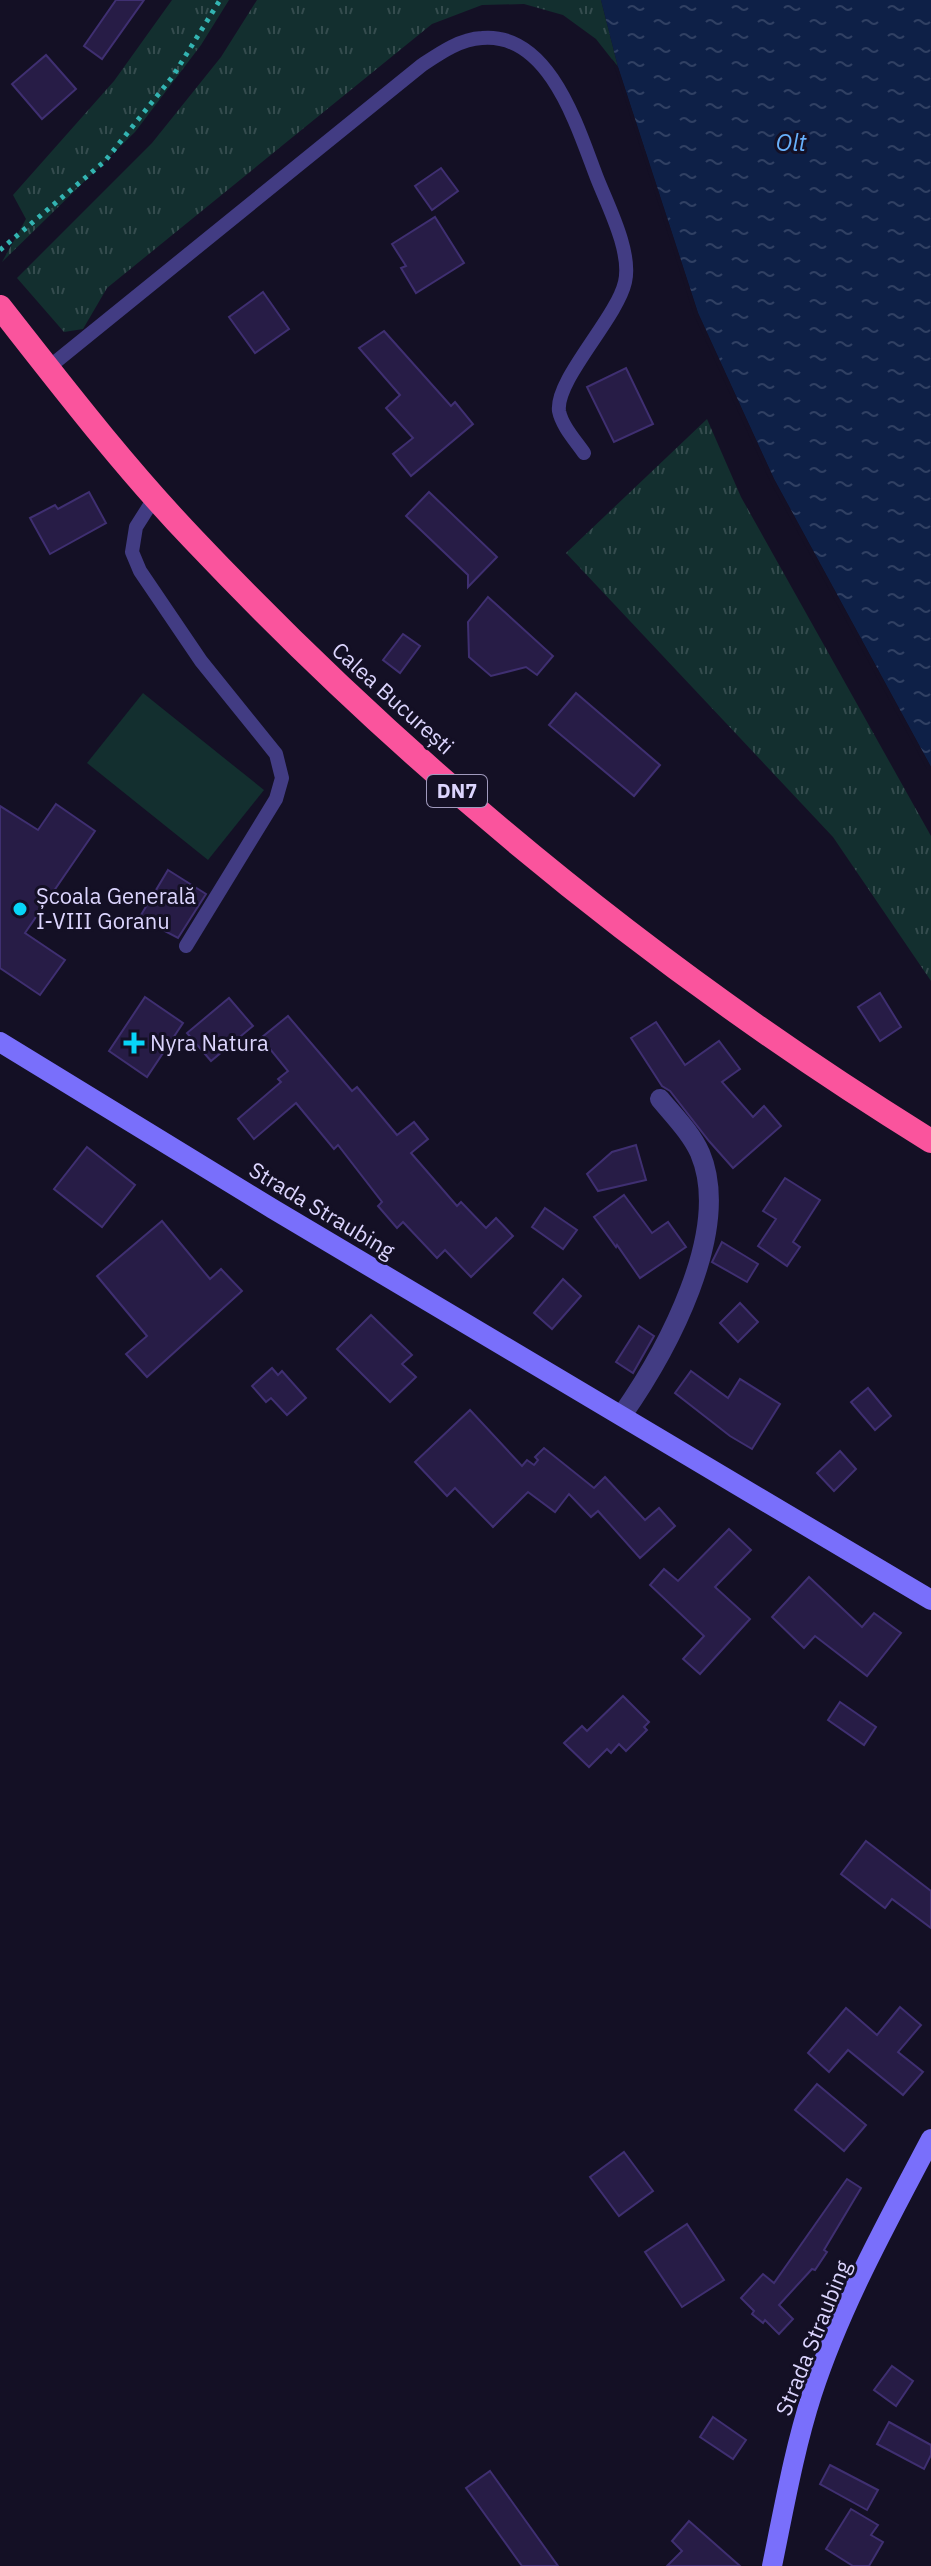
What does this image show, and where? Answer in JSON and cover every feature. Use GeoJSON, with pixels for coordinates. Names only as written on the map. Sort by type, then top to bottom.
{"type":"FeatureCollection","features":[{"type":"Feature","properties":{"kind":"highway","name":"Calea București"},"geometry":{"type":"LineString","coordinates":[[0,307],[155,497],[202,549],[315,662],[498,827],[703,988],[774,1039],[931,1141]]}},
{"type":"Feature","properties":{"kind":"main road","name":"Strada Straubing"},"geometry":{"type":"LineString","coordinates":[[0,1042],[273,1209],[931,1600]]}},
{"type":"Feature","properties":{"kind":"main road","name":"Strada Straubing"},"geometry":{"type":"LineString","coordinates":[[772,2566],[789,2477],[821,2369],[887,2224],[931,2139]]}},
{"type":"Feature","properties":{"kind":"street"},"geometry":{"type":"LineString","coordinates":[[622,1415],[664,1348],[684,1306],[706,1230],[709,1198],[707,1175],[699,1152],[660,1099]]}},
{"type":"Feature","properties":{"kind":"lane"},"geometry":{"type":"LineString","coordinates":[[48,368],[422,65],[448,48],[481,37],[505,40],[530,54],[552,76],[570,107],[626,256],[625,283],[598,335],[563,388],[559,410],[566,427],[584,453]]}},
{"type":"Feature","properties":{"kind":"lane"},"geometry":{"type":"LineString","coordinates":[[155,497],[136,527],[132,552],[140,571],[201,661],[276,754],[282,778],[276,799],[186,946]]}},
{"type":"Feature","properties":{"kind":"path"},"geometry":{"type":"LineString","coordinates":[[0,250],[105,161],[173,76],[220,0]]}},
{"type":"Feature","properties":{"kind":"green space"},"geometry":{"type":"Polygon","coordinates":[[[172,0],[229,0],[201,45],[135,132],[2,262],[26,219],[13,195],[114,81],[172,0]]]}},
{"type":"Feature","properties":{"kind":"green space"},"geometry":{"type":"Polygon","coordinates":[[[257,0],[601,0],[618,67],[596,39],[563,15],[524,4],[482,5],[432,24],[107,288],[83,329],[64,332],[17,278],[152,143],[221,57],[257,0]]]}},
{"type":"Feature","properties":{"kind":"green space"},"geometry":{"type":"Polygon","coordinates":[[[707,419],[741,497],[931,836],[931,981],[833,837],[566,553],[707,419]]]}},
{"type":"Feature","properties":{"kind":"green space"},"geometry":{"type":"Polygon","coordinates":[[[143,693],[264,790],[208,860],[87,763],[143,693]]]}},
{"type":"Feature","properties":{"kind":"water","name":"Olt"},"geometry":{"type":"Polygon","coordinates":[[[601,0],[931,0],[931,767],[774,479],[698,313],[618,67],[601,0]]]}},
{"type":"Feature","properties":{"kind":"pier"},"geometry":{"type":"Polygon","coordinates":[[[612,59],[618,67],[698,313],[774,479],[931,771],[927,769],[770,481],[694,315],[612,59]]]}},
{"type":"Feature","properties":{"kind":"building"},"geometry":{"type":"Polygon","coordinates":[[[116,0],[144,0],[102,59],[84,46],[116,0]]]}},
{"type":"Feature","properties":{"kind":"building"},"geometry":{"type":"Polygon","coordinates":[[[46,55],[76,89],[42,119],[12,84],[46,55]]]}},
{"type":"Feature","properties":{"kind":"building"},"geometry":{"type":"Polygon","coordinates":[[[441,168],[458,191],[432,210],[415,186],[441,168]]]}},
{"type":"Feature","properties":{"kind":"building"},"geometry":{"type":"Polygon","coordinates":[[[435,217],[464,263],[416,293],[401,268],[406,266],[392,244],[435,217]]]}},
{"type":"Feature","properties":{"kind":"building"},"geometry":{"type":"Polygon","coordinates":[[[263,292],[289,329],[255,353],[229,317],[263,292]]]}},
{"type":"Feature","properties":{"kind":"building"},"geometry":{"type":"Polygon","coordinates":[[[384,331],[451,406],[455,402],[473,424],[411,476],[393,454],[413,438],[386,408],[400,395],[359,348],[384,331]]]}},
{"type":"Feature","properties":{"kind":"building"},"geometry":{"type":"Polygon","coordinates":[[[626,368],[653,424],[614,442],[587,387],[626,368]]]}},
{"type":"Feature","properties":{"kind":"building"},"geometry":{"type":"Polygon","coordinates":[[[89,492],[106,523],[50,554],[30,518],[55,505],[58,509],[89,492]]]}},
{"type":"Feature","properties":{"kind":"building"},"geometry":{"type":"Polygon","coordinates":[[[429,492],[497,557],[468,587],[468,575],[406,516],[429,492]]]}},
{"type":"Feature","properties":{"kind":"building"},"geometry":{"type":"Polygon","coordinates":[[[488,597],[553,656],[537,675],[526,667],[491,676],[469,657],[468,622],[488,597]]]}},
{"type":"Feature","properties":{"kind":"building"},"geometry":{"type":"Polygon","coordinates":[[[403,634],[420,646],[400,673],[383,660],[403,634]]]}},
{"type":"Feature","properties":{"kind":"building"},"geometry":{"type":"Polygon","coordinates":[[[576,693],[660,765],[634,796],[549,725],[576,693]]]}},
{"type":"Feature","properties":{"kind":"building","name":"Școala Generală I-VIII Goranu"},"geometry":{"type":"Polygon","coordinates":[[[56,804],[95,831],[25,933],[65,960],[40,995],[0,968],[0,806],[38,830],[56,804]]]}},
{"type":"Feature","properties":{"kind":"building"},"geometry":{"type":"Polygon","coordinates":[[[168,870],[206,894],[178,938],[141,915],[168,870]]]}},
{"type":"Feature","properties":{"kind":"building"},"geometry":{"type":"Polygon","coordinates":[[[880,993],[901,1027],[880,1041],[858,1007],[880,993]]]}},
{"type":"Feature","properties":{"kind":"building"},"geometry":{"type":"Polygon","coordinates":[[[145,997],[183,1023],[147,1077],[109,1051],[145,997]]]}},
{"type":"Feature","properties":{"kind":"building"},"geometry":{"type":"Polygon","coordinates":[[[229,998],[253,1026],[211,1061],[187,1033],[229,998]]]}},
{"type":"Feature","properties":{"kind":"building"},"geometry":{"type":"Polygon","coordinates":[[[288,1016],[352,1091],[357,1087],[397,1135],[414,1122],[428,1139],[411,1153],[457,1206],[461,1202],[486,1228],[496,1218],[513,1236],[471,1277],[445,1250],[437,1258],[403,1222],[397,1228],[378,1206],[382,1202],[338,1145],[334,1149],[296,1103],[254,1139],[238,1119],[281,1082],[278,1079],[288,1071],[261,1038],[288,1016]]]}},
{"type":"Feature","properties":{"kind":"building"},"geometry":{"type":"Polygon","coordinates":[[[656,1022],[685,1065],[719,1041],[740,1069],[722,1082],[753,1117],[764,1106],[781,1126],[733,1168],[670,1091],[662,1086],[631,1038],[656,1022]]]}},
{"type":"Feature","properties":{"kind":"building"},"geometry":{"type":"Polygon","coordinates":[[[636,1145],[646,1180],[598,1191],[587,1174],[612,1152],[636,1145]]]}},
{"type":"Feature","properties":{"kind":"building"},"geometry":{"type":"Polygon","coordinates":[[[87,1147],[135,1185],[102,1227],[54,1189],[87,1147]]]}},
{"type":"Feature","properties":{"kind":"building"},"geometry":{"type":"Polygon","coordinates":[[[785,1178],[820,1200],[793,1242],[800,1247],[787,1266],[758,1246],[776,1219],[763,1211],[785,1178]]]}},
{"type":"Feature","properties":{"kind":"building"},"geometry":{"type":"Polygon","coordinates":[[[624,1195],[652,1233],[668,1222],[686,1247],[640,1278],[594,1217],[624,1195]]]}},
{"type":"Feature","properties":{"kind":"building"},"geometry":{"type":"Polygon","coordinates":[[[545,1208],[577,1230],[563,1249],[532,1227],[545,1208]]]}},
{"type":"Feature","properties":{"kind":"building"},"geometry":{"type":"Polygon","coordinates":[[[162,1221],[210,1279],[221,1269],[242,1291],[147,1377],[126,1354],[147,1336],[97,1276],[162,1221]]]}},
{"type":"Feature","properties":{"kind":"building"},"geometry":{"type":"Polygon","coordinates":[[[722,1242],[758,1264],[747,1282],[712,1262],[722,1242]]]}},
{"type":"Feature","properties":{"kind":"building"},"geometry":{"type":"Polygon","coordinates":[[[563,1279],[581,1296],[552,1329],[534,1313],[563,1279]]]}},
{"type":"Feature","properties":{"kind":"building"},"geometry":{"type":"Polygon","coordinates":[[[740,1303],[758,1322],[738,1342],[720,1323],[740,1303]]]}},
{"type":"Feature","properties":{"kind":"building"},"geometry":{"type":"Polygon","coordinates":[[[371,1315],[412,1355],[402,1364],[416,1377],[390,1402],[337,1349],[371,1315]]]}},
{"type":"Feature","properties":{"kind":"building"},"geometry":{"type":"Polygon","coordinates":[[[639,1326],[654,1336],[633,1373],[616,1362],[639,1326]]]}},
{"type":"Feature","properties":{"kind":"building"},"geometry":{"type":"Polygon","coordinates":[[[272,1368],[278,1375],[282,1371],[306,1398],[287,1415],[271,1398],[266,1402],[252,1386],[272,1368]]]}},
{"type":"Feature","properties":{"kind":"building"},"geometry":{"type":"Polygon","coordinates":[[[691,1371],[728,1398],[740,1379],[780,1404],[752,1449],[730,1436],[675,1393],[691,1371]]]}},
{"type":"Feature","properties":{"kind":"building"},"geometry":{"type":"Polygon","coordinates":[[[868,1388],[891,1416],[875,1430],[851,1402],[868,1388]]]}},
{"type":"Feature","properties":{"kind":"building"},"geometry":{"type":"Polygon","coordinates":[[[470,1410],[522,1466],[527,1460],[534,1465],[538,1460],[535,1457],[544,1448],[594,1488],[605,1477],[645,1520],[659,1508],[675,1526],[640,1558],[598,1511],[591,1517],[569,1494],[555,1512],[528,1492],[493,1527],[455,1488],[447,1496],[415,1462],[470,1410]]]}},
{"type":"Feature","properties":{"kind":"building"},"geometry":{"type":"Polygon","coordinates":[[[840,1451],[856,1469],[834,1491],[817,1473],[840,1451]]]}},
{"type":"Feature","properties":{"kind":"building"},"geometry":{"type":"Polygon","coordinates":[[[729,1529],[751,1550],[715,1587],[750,1619],[700,1674],[683,1659],[704,1636],[650,1585],[664,1569],[678,1581],[729,1529]]]}},
{"type":"Feature","properties":{"kind":"building"},"geometry":{"type":"Polygon","coordinates":[[[809,1577],[862,1627],[874,1613],[901,1633],[867,1676],[815,1636],[804,1648],[772,1617],[809,1577]]]}},
{"type":"Feature","properties":{"kind":"building"},"geometry":{"type":"Polygon","coordinates":[[[623,1696],[649,1722],[644,1727],[647,1730],[626,1751],[619,1744],[611,1753],[607,1749],[589,1767],[564,1743],[582,1726],[587,1731],[623,1696]]]}},
{"type":"Feature","properties":{"kind":"building"},"geometry":{"type":"Polygon","coordinates":[[[840,1702],[876,1727],[864,1745],[828,1720],[840,1702]]]}},
{"type":"Feature","properties":{"kind":"building"},"geometry":{"type":"Polygon","coordinates":[[[866,1841],[931,1891],[931,1928],[892,1899],[885,1908],[841,1874],[866,1841]]]}},
{"type":"Feature","properties":{"kind":"building"},"geometry":{"type":"Polygon","coordinates":[[[900,2007],[921,2025],[898,2052],[923,2072],[903,2095],[848,2050],[829,2072],[808,2053],[846,2008],[877,2035],[900,2007]]]}},
{"type":"Feature","properties":{"kind":"building"},"geometry":{"type":"Polygon","coordinates":[[[817,2084],[866,2125],[844,2151],[795,2110],[817,2084]]]}},
{"type":"Feature","properties":{"kind":"building"},"geometry":{"type":"Polygon","coordinates":[[[624,2152],[653,2191],[619,2216],[590,2177],[624,2152]]]}},
{"type":"Feature","properties":{"kind":"building"},"geometry":{"type":"Polygon","coordinates":[[[847,2179],[861,2188],[815,2270],[812,2269],[779,2305],[793,2319],[779,2334],[765,2320],[763,2323],[752,2314],[754,2311],[741,2298],[763,2274],[774,2283],[847,2179]]]}},
{"type":"Feature","properties":{"kind":"building"},"geometry":{"type":"Polygon","coordinates":[[[687,2224],[724,2280],[682,2307],[645,2252],[687,2224]]]}},
{"type":"Feature","properties":{"kind":"building"},"geometry":{"type":"Polygon","coordinates":[[[892,2366],[913,2381],[896,2406],[874,2390],[892,2366]]]}},
{"type":"Feature","properties":{"kind":"building"},"geometry":{"type":"Polygon","coordinates":[[[713,2417],[746,2440],[733,2459],[700,2437],[713,2417]]]}},
{"type":"Feature","properties":{"kind":"building"},"geometry":{"type":"Polygon","coordinates":[[[889,2422],[931,2445],[931,2455],[924,2469],[877,2444],[889,2422]]]}},
{"type":"Feature","properties":{"kind":"building"},"geometry":{"type":"Polygon","coordinates":[[[830,2465],[878,2490],[867,2510],[820,2484],[830,2465]]]}},
{"type":"Feature","properties":{"kind":"building"},"geometry":{"type":"Polygon","coordinates":[[[490,2471],[558,2566],[522,2566],[466,2488],[490,2471]]]}},
{"type":"Feature","properties":{"kind":"building"},"geometry":{"type":"Polygon","coordinates":[[[851,2509],[878,2525],[871,2535],[883,2542],[869,2566],[853,2566],[826,2549],[851,2509]]]}},
{"type":"Feature","properties":{"kind":"building"},"geometry":{"type":"Polygon","coordinates":[[[689,2521],[740,2566],[667,2566],[682,2551],[672,2541],[689,2521]]]}},
{"type":"Feature","properties":{"kind":"place","name":"Școala Generală I-VIII Goranu"},"geometry":{"type":"Point","coordinates":[20,909]}},
{"type":"Feature","properties":{"kind":"place","name":"Nyra Natura"},"geometry":{"type":"Point","coordinates":[134,1043]}}]}
